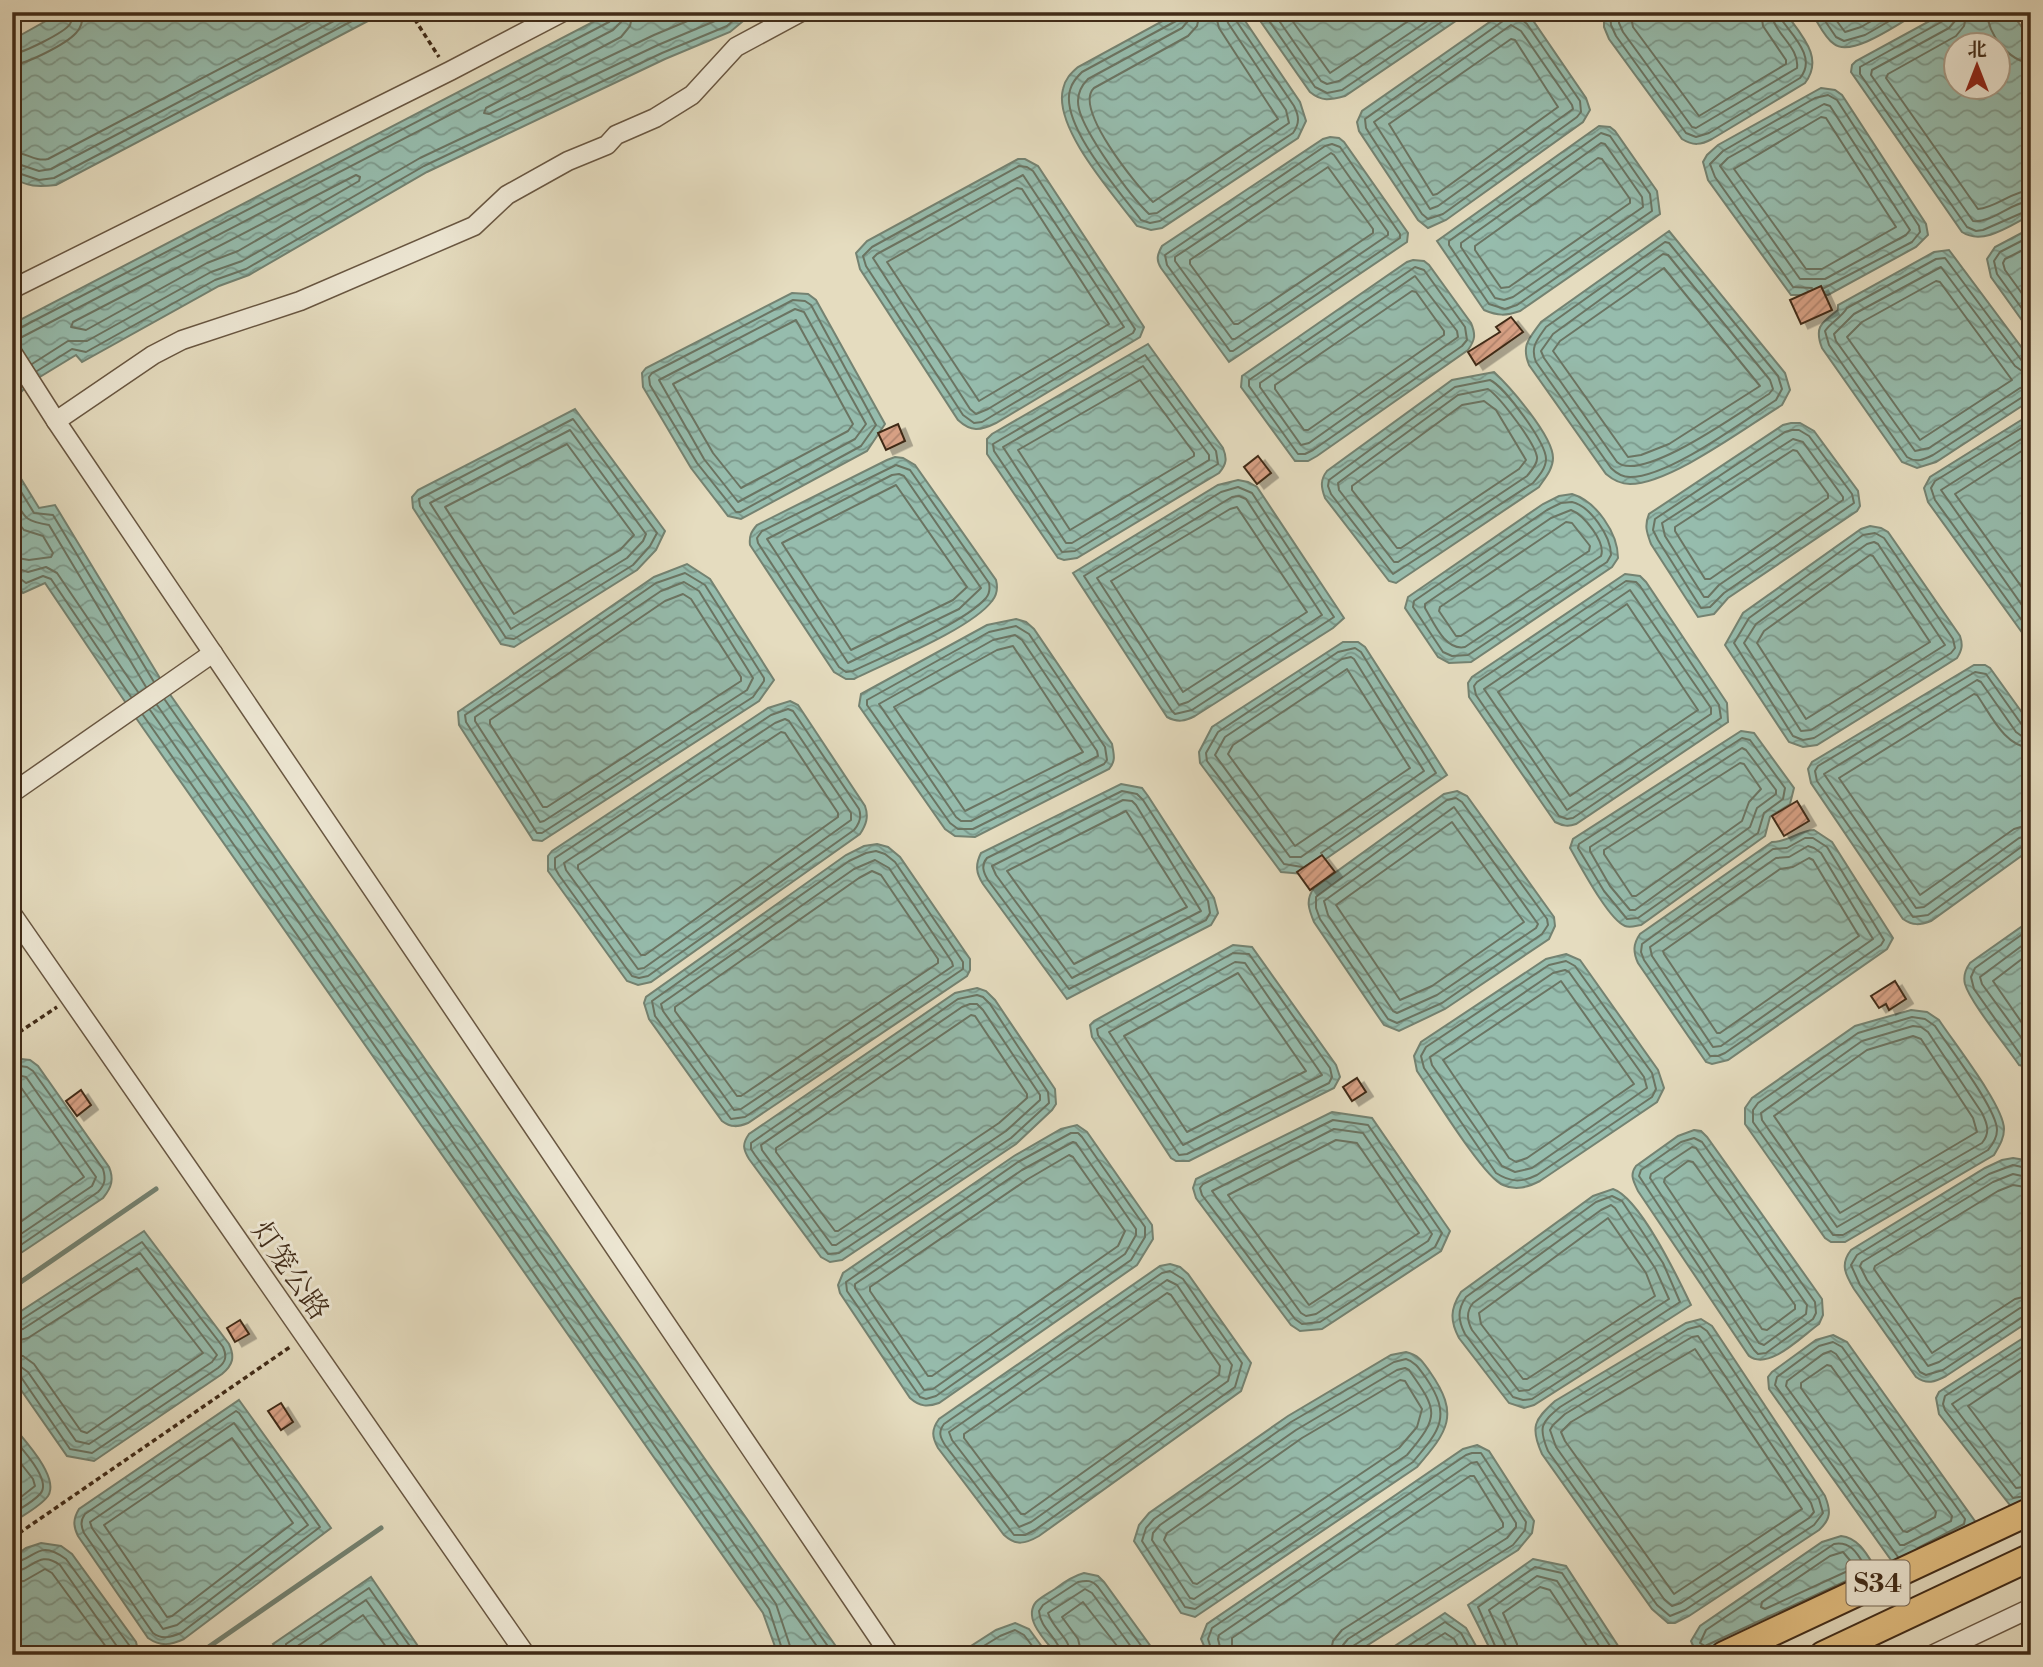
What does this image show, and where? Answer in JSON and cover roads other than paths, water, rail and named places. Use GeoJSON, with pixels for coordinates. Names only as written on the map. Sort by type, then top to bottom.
{"type":"FeatureCollection","features":[{"type":"Feature","properties":{"kind":"highway","name":"S34"},"geometry":{"type":"LineString","coordinates":[[1724,1655],[2031,1511]]}},
{"type":"Feature","properties":{"kind":"highway","name":"S34"},"geometry":{"type":"LineString","coordinates":[[1823,1655],[2031,1557]]}},
{"type":"Feature","properties":{"kind":"street"},"geometry":{"type":"LineString","coordinates":[[12,289],[563,12]]}},
{"type":"Feature","properties":{"kind":"street"},"geometry":{"type":"LineString","coordinates":[[56,421],[153,355],[182,340],[300,301],[474,226],[506,195],[568,161],[607,145],[616,135],[655,118],[692,95],[736,47],[801,12]]}},
{"type":"Feature","properties":{"kind":"street"},"geometry":{"type":"LineString","coordinates":[[12,352],[890,1655]]}},
{"type":"Feature","properties":{"kind":"street"},"geometry":{"type":"LineString","coordinates":[[12,793],[213,653]]}},
{"type":"Feature","properties":{"kind":"street","name":"灯笼公路"},"geometry":{"type":"LineString","coordinates":[[12,914],[526,1655]]}},
{"type":"Feature","properties":{"kind":"street"},"geometry":{"type":"LineString","coordinates":[[1932,1655],[2031,1608]]}},
{"type":"Feature","properties":{"kind":"water"},"geometry":{"type":"Polygon","coordinates":[[[62,12],[385,12],[56,185],[33,186],[12,177],[12,40],[62,12]]]}},
{"type":"Feature","properties":{"kind":"water"},"geometry":{"type":"Polygon","coordinates":[[[612,12],[754,12],[730,32],[665,59],[427,172],[249,275],[219,286],[82,362],[76,355],[30,383],[12,401],[12,324],[612,12]]]}},
{"type":"Feature","properties":{"kind":"water"},"geometry":{"type":"Polygon","coordinates":[[[1179,12],[1239,12],[1300,102],[1306,121],[1298,138],[1162,228],[1151,230],[1137,226],[1076,141],[1062,105],[1063,89],[1069,76],[1078,67],[1179,12]]]}},
{"type":"Feature","properties":{"kind":"water"},"geometry":{"type":"Polygon","coordinates":[[[1254,12],[1469,12],[1345,96],[1326,99],[1310,92],[1254,12]]]}},
{"type":"Feature","properties":{"kind":"water"},"geometry":{"type":"Polygon","coordinates":[[[1504,12],[1523,12],[1532,19],[1586,98],[1590,110],[1583,122],[1446,220],[1428,228],[1418,220],[1359,131],[1357,122],[1362,111],[1504,12]]]}},
{"type":"Feature","properties":{"kind":"water"},"geometry":{"type":"Polygon","coordinates":[[[1604,12],[1785,12],[1808,46],[1812,64],[1810,73],[1805,83],[1712,139],[1693,144],[1682,139],[1609,39],[1604,27],[1604,12]]]}},
{"type":"Feature","properties":{"kind":"water"},"geometry":{"type":"Polygon","coordinates":[[[1811,12],[1919,12],[1864,43],[1842,47],[1827,37],[1811,12]]]}},
{"type":"Feature","properties":{"kind":"water"},"geometry":{"type":"Polygon","coordinates":[[[1946,12],[2011,12],[2031,40],[2031,215],[1997,233],[1979,237],[1962,232],[1851,72],[1852,65],[1946,12]]]}},
{"type":"Feature","properties":{"kind":"water"},"geometry":{"type":"Polygon","coordinates":[[[1821,88],[1835,90],[1842,95],[1926,224],[1928,235],[1916,247],[1828,295],[1791,295],[1708,180],[1703,162],[1718,145],[1821,88]]]}},
{"type":"Feature","properties":{"kind":"water"},"geometry":{"type":"Polygon","coordinates":[[[1599,126],[1610,127],[1615,131],[1657,191],[1660,214],[1520,311],[1502,315],[1484,310],[1437,241],[1599,126]]]}},
{"type":"Feature","properties":{"kind":"water"},"geometry":{"type":"Polygon","coordinates":[[[1330,137],[1344,142],[1408,233],[1407,242],[1229,362],[1161,268],[1158,260],[1160,249],[1323,139],[1330,137]]]}},
{"type":"Feature","properties":{"kind":"water"},"geometry":{"type":"Polygon","coordinates":[[[1018,159],[1025,159],[1038,166],[1144,327],[1140,337],[996,423],[985,428],[972,428],[958,420],[860,269],[856,253],[867,241],[1018,159]]]}},
{"type":"Feature","properties":{"kind":"water"},"geometry":{"type":"Polygon","coordinates":[[[2031,228],[2031,333],[1991,277],[1987,259],[1995,247],[2031,228]]]}},
{"type":"Feature","properties":{"kind":"water"},"geometry":{"type":"Polygon","coordinates":[[[1669,231],[1785,373],[1790,390],[1782,405],[1686,465],[1647,482],[1623,483],[1606,474],[1529,365],[1526,347],[1541,322],[1669,231]]]}},
{"type":"Feature","properties":{"kind":"water"},"geometry":{"type":"Polygon","coordinates":[[[1949,250],[2031,360],[2031,400],[1936,462],[1917,468],[1902,462],[1822,348],[1819,330],[1823,322],[1838,310],[1838,305],[1934,252],[1949,250]]]}},
{"type":"Feature","properties":{"kind":"water"},"geometry":{"type":"Polygon","coordinates":[[[1413,260],[1424,261],[1429,265],[1471,323],[1474,334],[1468,350],[1317,456],[1308,461],[1295,461],[1241,387],[1242,376],[1413,260]]]}},
{"type":"Feature","properties":{"kind":"water"},"geometry":{"type":"Polygon","coordinates":[[[792,293],[808,294],[816,300],[885,424],[867,451],[741,519],[728,516],[691,468],[643,387],[642,373],[646,368],[792,293]]]}},
{"type":"Feature","properties":{"kind":"water"},"geometry":{"type":"Polygon","coordinates":[[[1148,344],[1223,448],[1225,464],[1219,473],[1077,558],[1058,558],[987,454],[987,439],[1148,344]]]}},
{"type":"Feature","properties":{"kind":"water"},"geometry":{"type":"Polygon","coordinates":[[[1494,372],[1520,400],[1546,437],[1553,458],[1550,470],[1539,487],[1396,583],[1389,581],[1325,498],[1323,477],[1327,471],[1452,380],[1494,372]]]}},
{"type":"Feature","properties":{"kind":"water"},"geometry":{"type":"Polygon","coordinates":[[[575,409],[665,531],[656,550],[637,570],[514,647],[501,644],[413,508],[412,497],[418,490],[575,409]]]}},
{"type":"Feature","properties":{"kind":"water"},"geometry":{"type":"Polygon","coordinates":[[[2031,414],[2031,645],[1928,502],[1924,488],[1930,477],[2031,414]]]}},
{"type":"Feature","properties":{"kind":"water"},"geometry":{"type":"Polygon","coordinates":[[[1800,423],[1814,431],[1858,491],[1860,506],[1857,511],[1728,598],[1714,614],[1698,617],[1651,544],[1647,533],[1647,518],[1649,514],[1783,425],[1800,423]]]}},
{"type":"Feature","properties":{"kind":"water"},"geometry":{"type":"Polygon","coordinates":[[[895,457],[915,465],[996,580],[997,591],[981,612],[948,634],[854,679],[846,679],[834,672],[750,545],[750,537],[757,525],[895,457]]]}},
{"type":"Feature","properties":{"kind":"water"},"geometry":{"type":"Polygon","coordinates":[[[12,464],[39,508],[55,505],[169,693],[842,1655],[778,1655],[763,1613],[136,718],[45,583],[23,593],[12,580],[12,464]]]}},
{"type":"Feature","properties":{"kind":"water"},"geometry":{"type":"Polygon","coordinates":[[[1238,480],[1257,487],[1344,618],[1333,628],[1195,716],[1178,721],[1167,717],[1073,573],[1218,485],[1238,480]]]}},
{"type":"Feature","properties":{"kind":"water"},"geometry":{"type":"Polygon","coordinates":[[[1572,494],[1589,503],[1610,529],[1618,558],[1612,567],[1471,662],[1449,663],[1438,657],[1405,608],[1408,597],[1543,504],[1559,496],[1572,494]]]}},
{"type":"Feature","properties":{"kind":"water"},"geometry":{"type":"Polygon","coordinates":[[[1870,526],[1888,532],[1960,636],[1961,650],[1957,658],[1817,745],[1803,747],[1789,742],[1725,645],[1743,613],[1861,529],[1870,526]]]}},
{"type":"Feature","properties":{"kind":"water"},"geometry":{"type":"Polygon","coordinates":[[[687,564],[710,579],[774,680],[759,701],[542,841],[533,840],[459,725],[458,712],[654,577],[687,564]]]}},
{"type":"Feature","properties":{"kind":"water"},"geometry":{"type":"Polygon","coordinates":[[[1625,574],[1640,576],[1646,582],[1727,703],[1728,722],[1576,824],[1563,825],[1555,822],[1469,697],[1468,683],[1472,677],[1625,574]]]}},
{"type":"Feature","properties":{"kind":"water"},"geometry":{"type":"Polygon","coordinates":[[[1016,619],[1026,622],[1034,629],[1112,744],[1114,760],[1109,769],[975,837],[955,836],[945,829],[859,706],[861,694],[987,625],[1016,619]]]}},
{"type":"Feature","properties":{"kind":"water"},"geometry":{"type":"Polygon","coordinates":[[[1343,642],[1358,642],[1365,647],[1447,775],[1304,874],[1281,872],[1200,763],[1199,752],[1212,727],[1343,642]]]}},
{"type":"Feature","properties":{"kind":"water"},"geometry":{"type":"Polygon","coordinates":[[[1974,665],[1990,668],[2031,725],[2031,849],[1931,921],[1913,924],[1903,919],[1811,783],[1808,769],[1812,762],[1974,665]]]}},
{"type":"Feature","properties":{"kind":"water"},"geometry":{"type":"Polygon","coordinates":[[[790,701],[798,705],[865,806],[867,817],[862,831],[651,982],[638,985],[627,981],[548,871],[548,856],[768,708],[790,701]]]}},
{"type":"Feature","properties":{"kind":"water"},"geometry":{"type":"Polygon","coordinates":[[[1741,731],[1754,733],[1794,788],[1790,804],[1770,817],[1765,836],[1641,925],[1625,926],[1603,903],[1587,878],[1570,848],[1573,839],[1741,731]]]}},
{"type":"Feature","properties":{"kind":"water"},"geometry":{"type":"Polygon","coordinates":[[[1121,784],[1142,788],[1214,898],[1218,913],[1211,925],[1067,999],[983,884],[978,873],[978,861],[981,853],[1121,784]]]}},
{"type":"Feature","properties":{"kind":"water"},"geometry":{"type":"Polygon","coordinates":[[[1457,791],[1467,796],[1554,917],[1555,926],[1549,939],[1445,1009],[1399,1031],[1384,1025],[1314,922],[1309,901],[1314,888],[1444,794],[1457,791]]]}},
{"type":"Feature","properties":{"kind":"water"},"geometry":{"type":"Polygon","coordinates":[[[1814,830],[1832,842],[1893,938],[1887,949],[1728,1060],[1712,1064],[1706,1062],[1638,963],[1636,941],[1640,934],[1772,842],[1814,830]]]}},
{"type":"Feature","properties":{"kind":"water"},"geometry":{"type":"Polygon","coordinates":[[[877,844],[888,847],[900,857],[970,959],[967,976],[748,1123],[728,1125],[722,1121],[649,1019],[644,1003],[646,997],[846,855],[864,846],[877,844]]]}},
{"type":"Feature","properties":{"kind":"water"},"geometry":{"type":"Polygon","coordinates":[[[2031,920],[2031,1068],[2019,1065],[1974,1002],[1964,978],[1970,963],[2031,920]]]}},
{"type":"Feature","properties":{"kind":"water"},"geometry":{"type":"Polygon","coordinates":[[[1233,945],[1252,947],[1336,1065],[1340,1077],[1334,1088],[1189,1161],[1176,1161],[1171,1158],[1092,1037],[1090,1025],[1233,945]]]}},
{"type":"Feature","properties":{"kind":"water"},"geometry":{"type":"Polygon","coordinates":[[[1566,954],[1580,960],[1658,1070],[1664,1088],[1657,1102],[1540,1181],[1522,1188],[1508,1187],[1494,1179],[1471,1152],[1417,1071],[1414,1056],[1421,1042],[1546,959],[1566,954]]]}},
{"type":"Feature","properties":{"kind":"water"},"geometry":{"type":"Polygon","coordinates":[[[977,988],[986,991],[995,1000],[1055,1089],[1056,1104],[1016,1144],[842,1260],[830,1262],[821,1257],[749,1159],[744,1146],[749,1134],[955,993],[977,988]]]}},
{"type":"Feature","properties":{"kind":"water"},"geometry":{"type":"Polygon","coordinates":[[[1911,1010],[1927,1012],[1939,1020],[1996,1106],[2004,1129],[2002,1139],[1994,1155],[1845,1242],[1831,1242],[1825,1238],[1745,1124],[1745,1108],[1752,1098],[1855,1026],[1911,1010]]]}},
{"type":"Feature","properties":{"kind":"water"},"geometry":{"type":"Polygon","coordinates":[[[12,1058],[30,1060],[38,1066],[109,1167],[112,1179],[103,1198],[12,1259],[12,1058]]]}},
{"type":"Feature","properties":{"kind":"water"},"geometry":{"type":"Polygon","coordinates":[[[1332,1112],[1372,1118],[1450,1231],[1441,1251],[1322,1329],[1300,1331],[1291,1325],[1196,1198],[1193,1188],[1196,1179],[1332,1112]]]}},
{"type":"Feature","properties":{"kind":"water"},"geometry":{"type":"Polygon","coordinates":[[[1077,1125],[1087,1132],[1152,1225],[1153,1239],[1137,1265],[939,1403],[928,1406],[917,1403],[910,1398],[840,1293],[838,1285],[843,1273],[1014,1156],[1061,1129],[1077,1125]]]}},
{"type":"Feature","properties":{"kind":"water"},"geometry":{"type":"Polygon","coordinates":[[[1694,1130],[1701,1131],[1707,1137],[1822,1299],[1823,1315],[1819,1324],[1775,1356],[1757,1359],[1749,1356],[1634,1182],[1633,1172],[1636,1166],[1678,1136],[1694,1130]]]}},
{"type":"Feature","properties":{"kind":"water"},"geometry":{"type":"Polygon","coordinates":[[[2013,1158],[2031,1164],[2031,1320],[1946,1376],[1935,1381],[1924,1381],[1916,1377],[1854,1289],[1846,1274],[1846,1260],[1851,1250],[1985,1168],[2013,1158]]]}},
{"type":"Feature","properties":{"kind":"water"},"geometry":{"type":"Polygon","coordinates":[[[1613,1189],[1624,1195],[1646,1223],[1691,1305],[1534,1405],[1524,1408],[1509,1403],[1459,1338],[1452,1315],[1457,1298],[1461,1292],[1593,1196],[1613,1189]]]}},
{"type":"Feature","properties":{"kind":"water"},"geometry":{"type":"Polygon","coordinates":[[[144,1231],[229,1344],[232,1360],[222,1374],[94,1461],[67,1456],[12,1377],[12,1317],[144,1231]]]}},
{"type":"Feature","properties":{"kind":"water"},"geometry":{"type":"Polygon","coordinates":[[[1170,1264],[1180,1267],[1188,1274],[1251,1363],[1241,1391],[1039,1536],[1021,1543],[1008,1539],[938,1448],[933,1434],[936,1423],[1160,1266],[1170,1264]]]}},
{"type":"Feature","properties":{"kind":"water"},"geometry":{"type":"Polygon","coordinates":[[[1701,1319],[1712,1326],[1825,1496],[1829,1514],[1819,1530],[1689,1616],[1675,1623],[1668,1623],[1652,1609],[1542,1454],[1535,1430],[1538,1419],[1555,1401],[1686,1323],[1701,1319]]]}},
{"type":"Feature","properties":{"kind":"water"},"geometry":{"type":"Polygon","coordinates":[[[2031,1333],[2031,1501],[2013,1509],[1939,1414],[1936,1398],[1939,1392],[2031,1333]]]}},
{"type":"Feature","properties":{"kind":"water"},"geometry":{"type":"Polygon","coordinates":[[[1833,1335],[1847,1342],[1977,1524],[1896,1567],[1769,1389],[1768,1377],[1772,1372],[1816,1340],[1833,1335]]]}},
{"type":"Feature","properties":{"kind":"water"},"geometry":{"type":"Polygon","coordinates":[[[1406,1352],[1423,1362],[1430,1372],[1445,1400],[1447,1411],[1443,1432],[1417,1467],[1195,1617],[1181,1613],[1134,1541],[1139,1525],[1149,1513],[1288,1416],[1391,1355],[1406,1352]]]}},
{"type":"Feature","properties":{"kind":"water"},"geometry":{"type":"Polygon","coordinates":[[[239,1400],[331,1528],[184,1639],[170,1644],[157,1643],[148,1638],[78,1536],[76,1516],[79,1509],[239,1400]]]}},
{"type":"Feature","properties":{"kind":"water"},"geometry":{"type":"Polygon","coordinates":[[[12,1425],[39,1459],[49,1479],[50,1488],[48,1496],[41,1504],[12,1523],[12,1425]]]}},
{"type":"Feature","properties":{"kind":"water"},"geometry":{"type":"Polygon","coordinates":[[[1477,1445],[1489,1451],[1534,1521],[1532,1533],[1518,1550],[1352,1655],[1208,1655],[1201,1639],[1207,1624],[1463,1449],[1477,1445]]]}},
{"type":"Feature","properties":{"kind":"water"},"geometry":{"type":"Polygon","coordinates":[[[1841,1536],[1859,1545],[1879,1574],[1697,1655],[1691,1641],[1700,1626],[1822,1542],[1841,1536]]]}},
{"type":"Feature","properties":{"kind":"water"},"geometry":{"type":"Polygon","coordinates":[[[41,1543],[61,1546],[72,1554],[136,1642],[139,1655],[12,1655],[12,1558],[26,1548],[41,1543]]]}},
{"type":"Feature","properties":{"kind":"water"},"geometry":{"type":"Polygon","coordinates":[[[1533,1559],[1566,1566],[1624,1655],[1493,1655],[1468,1605],[1533,1559]]]}},
{"type":"Feature","properties":{"kind":"water"},"geometry":{"type":"Polygon","coordinates":[[[1084,1573],[1098,1576],[1104,1582],[1157,1655],[1057,1655],[1034,1623],[1032,1609],[1043,1597],[1084,1573]]]}},
{"type":"Feature","properties":{"kind":"water"},"geometry":{"type":"Polygon","coordinates":[[[371,1577],[424,1655],[281,1655],[273,1644],[371,1577]]]}},
{"type":"Feature","properties":{"kind":"water"},"geometry":{"type":"Polygon","coordinates":[[[1445,1613],[1466,1628],[1481,1655],[1381,1655],[1445,1613]]]}},
{"type":"Feature","properties":{"kind":"water"},"geometry":{"type":"Polygon","coordinates":[[[1015,1623],[1029,1629],[1048,1655],[957,1655],[996,1630],[1015,1623]]]}},
{"type":"Feature","properties":{"kind":"waterway"},"geometry":{"type":"LineString","coordinates":[[12,1288],[156,1189]]}},
{"type":"Feature","properties":{"kind":"waterway"},"geometry":{"type":"LineString","coordinates":[[197,1655],[381,1528]]}}]}
